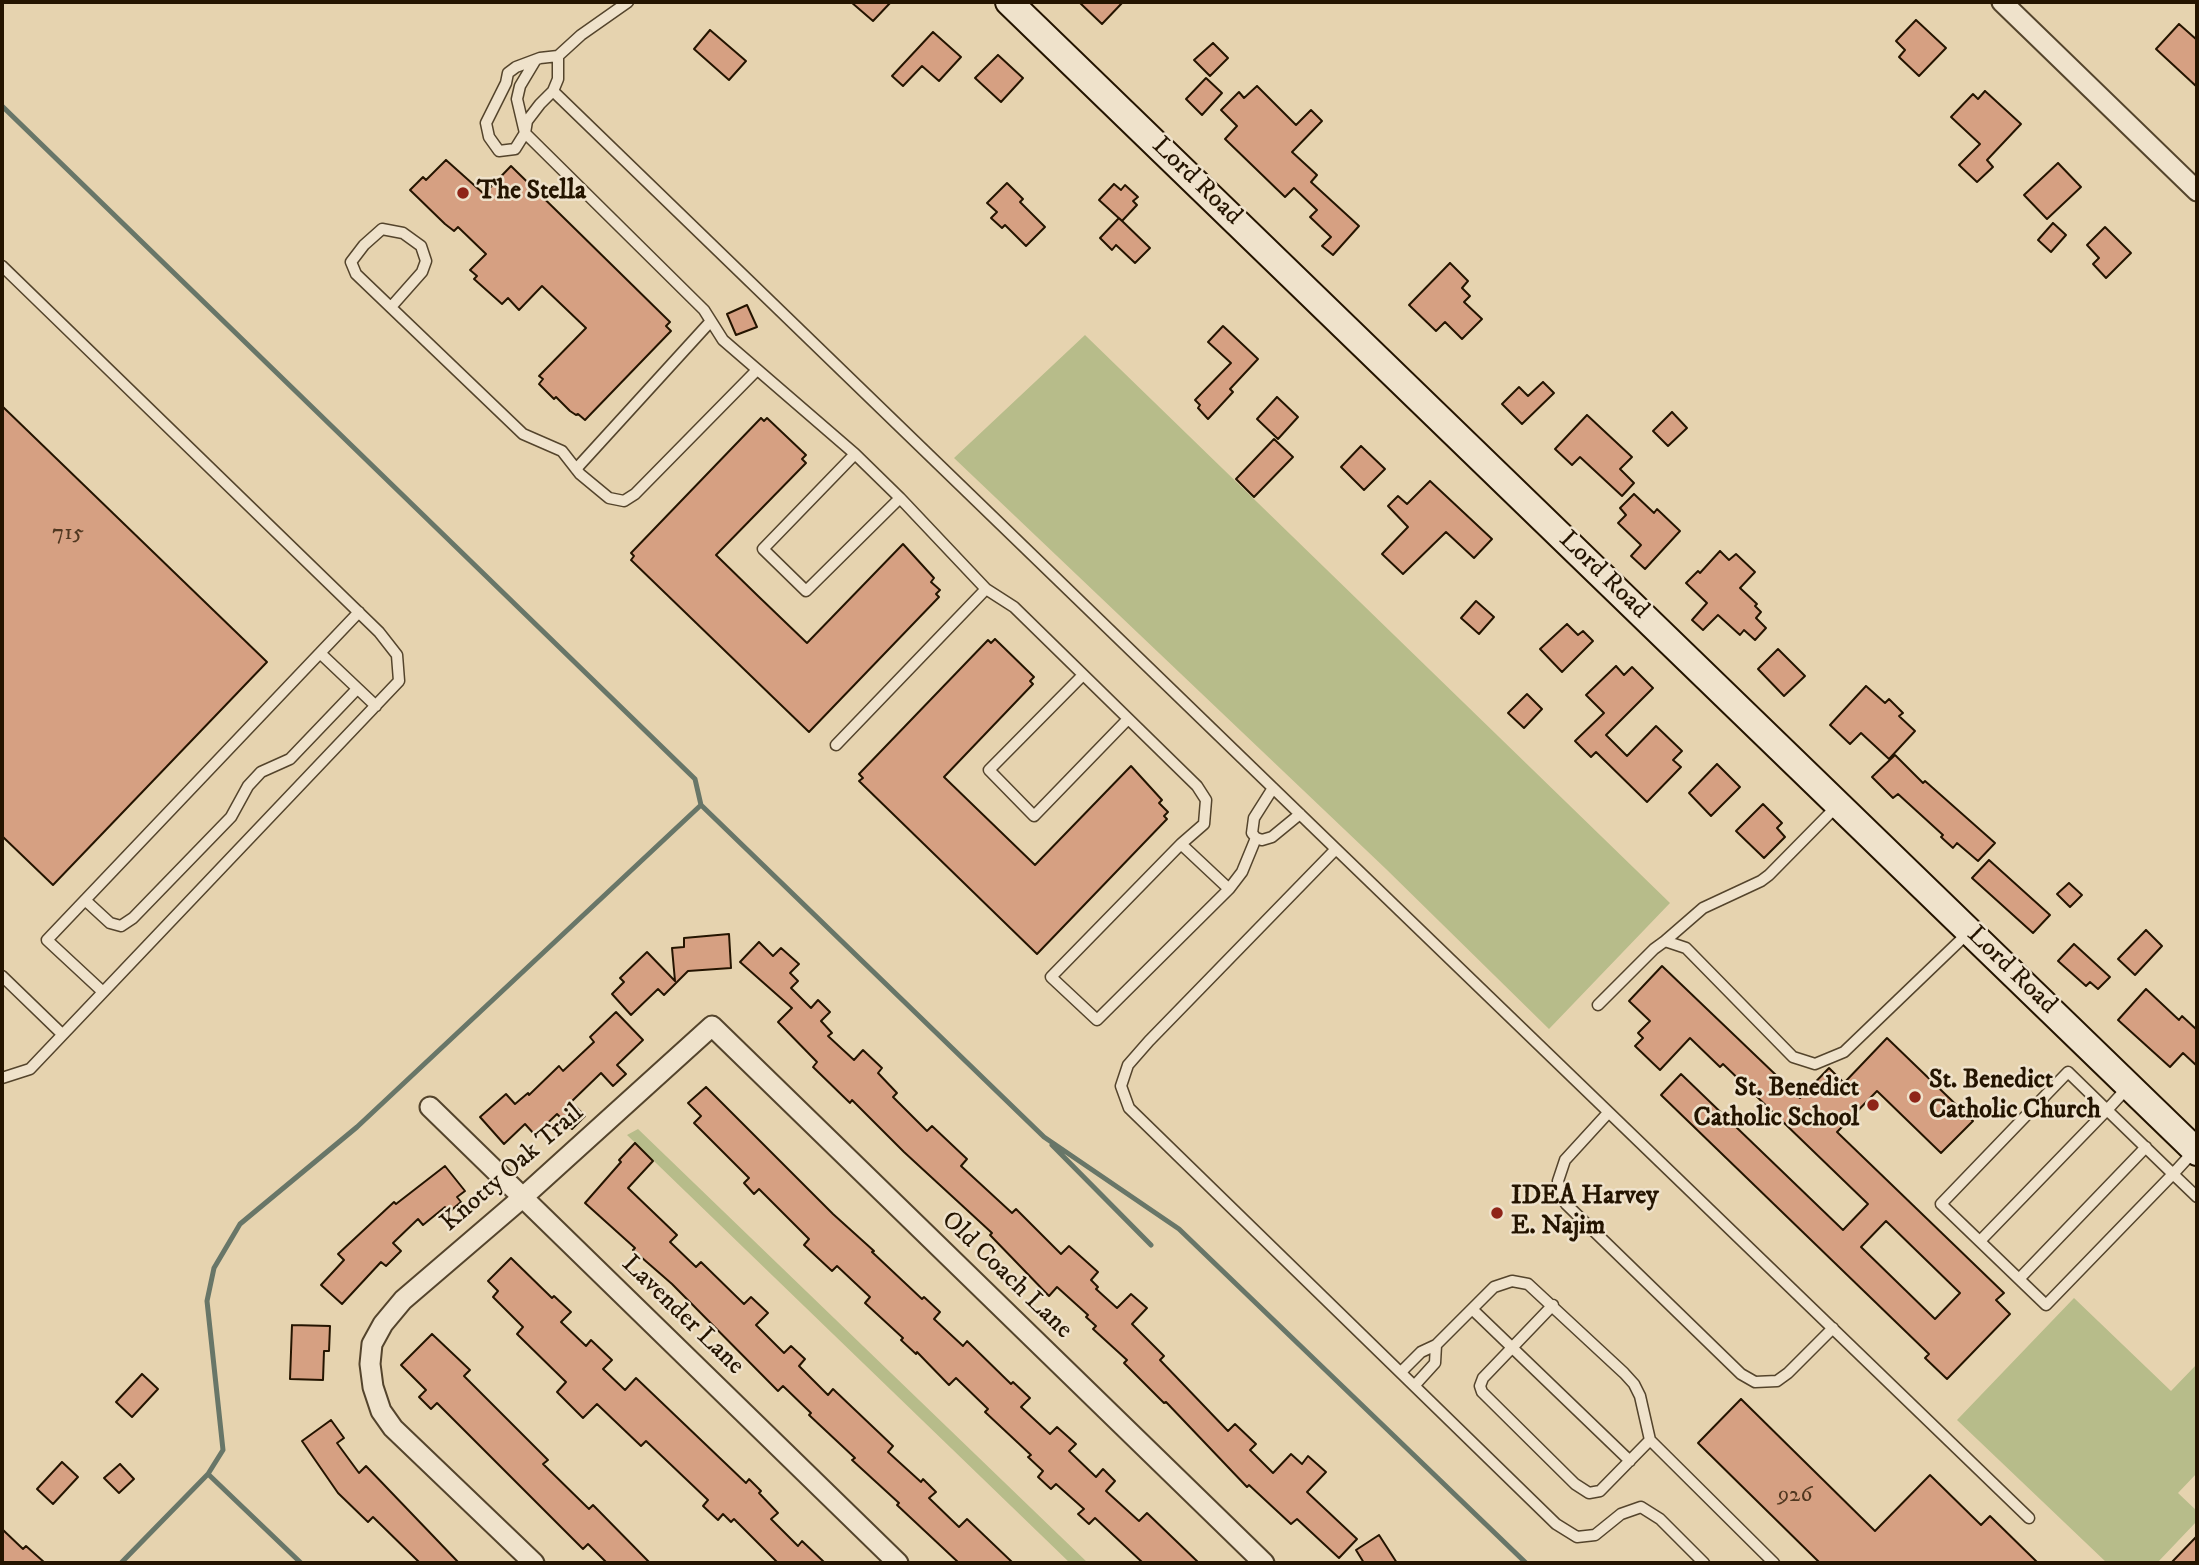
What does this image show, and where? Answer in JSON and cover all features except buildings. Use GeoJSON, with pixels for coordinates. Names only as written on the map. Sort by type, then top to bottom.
{"type":"FeatureCollection","features":[{"type":"Feature","properties":{"kind":"street","name":"Lord Road"},"geometry":{"type":"LineString","coordinates":[[1009,2],[2196,1151]]}},
{"type":"Feature","properties":{"kind":"street"},"geometry":{"type":"LineString","coordinates":[[2002,2],[2197,191]]}},
{"type":"Feature","properties":{"kind":"street","name":"Knotty Oak Trail"},"geometry":{"type":"LineString","coordinates":[[534,1563],[393,1428],[381,1411],[373,1387],[370,1364],[372,1344],[383,1324],[403,1300],[522,1198],[712,1026]]}},
{"type":"Feature","properties":{"kind":"street","name":"Old Coach Lane"},"geometry":{"type":"LineString","coordinates":[[712,1026],[1264,1563]]}},
{"type":"Feature","properties":{"kind":"street","name":"Lavender Lane"},"geometry":{"type":"LineString","coordinates":[[429,1107],[898,1563]]}},
{"type":"Feature","properties":{"kind":"lane"},"geometry":{"type":"LineString","coordinates":[[558,56],[558,79],[554,91],[527,121],[525,133],[515,149],[499,151],[489,137],[486,123],[506,83],[508,73],[540,58],[558,56],[581,35],[628,2]]}},
{"type":"Feature","properties":{"kind":"lane"},"geometry":{"type":"LineString","coordinates":[[535,61],[520,86],[517,99],[525,133],[704,310],[723,340],[855,454],[986,589],[1014,607],[1197,786],[1206,800],[1204,824],[1181,844],[1051,977],[1097,1020],[1229,889],[1242,872],[1256,838]]}},
{"type":"Feature","properties":{"kind":"lane"},"geometry":{"type":"LineString","coordinates":[[506,83],[520,86]]}},
{"type":"Feature","properties":{"kind":"lane"},"geometry":{"type":"LineString","coordinates":[[554,91],[2029,1518]]}},
{"type":"Feature","properties":{"kind":"lane"},"geometry":{"type":"LineString","coordinates":[[390,307],[422,272],[426,261],[421,246],[402,233],[382,229],[364,244],[351,262],[356,274],[390,307],[523,433],[562,451],[576,469],[609,498],[624,501],[635,494],[756,371]]}},
{"type":"Feature","properties":{"kind":"lane"},"geometry":{"type":"LineString","coordinates":[[2,266],[379,632],[397,655],[399,681],[30,1069],[2,1078]]}},
{"type":"Feature","properties":{"kind":"lane"},"geometry":{"type":"LineString","coordinates":[[576,469],[711,321]]}},
{"type":"Feature","properties":{"kind":"lane"},"geometry":{"type":"LineString","coordinates":[[855,454],[763,549],[806,591],[900,498]]}},
{"type":"Feature","properties":{"kind":"lane"},"geometry":{"type":"LineString","coordinates":[[836,745],[986,589]]}},
{"type":"Feature","properties":{"kind":"lane"},"geometry":{"type":"LineString","coordinates":[[103,992],[47,940],[359,612]]}},
{"type":"Feature","properties":{"kind":"lane"},"geometry":{"type":"LineString","coordinates":[[320,653],[376,706]]}},
{"type":"Feature","properties":{"kind":"lane"},"geometry":{"type":"LineString","coordinates":[[1083,675],[989,770],[1034,816],[1128,719]]}},
{"type":"Feature","properties":{"kind":"lane"},"geometry":{"type":"LineString","coordinates":[[85,900],[110,923],[121,926],[133,918],[231,817],[248,786],[261,772],[289,759],[357,689]]}},
{"type":"Feature","properties":{"kind":"lane"},"geometry":{"type":"LineString","coordinates":[[1273,788],[1254,818],[1252,833],[1256,838],[1262,840],[1272,837],[1300,814]]}},
{"type":"Feature","properties":{"kind":"lane"},"geometry":{"type":"LineString","coordinates":[[1598,1005],[1654,948],[1703,908],[1769,875],[1839,804]]}},
{"type":"Feature","properties":{"kind":"lane"},"geometry":{"type":"LineString","coordinates":[[1181,844],[1229,889]]}},
{"type":"Feature","properties":{"kind":"lane"},"geometry":{"type":"LineString","coordinates":[[1336,849],[1128,1065],[1121,1086],[1129,1108],[1556,1524],[1577,1537],[1595,1535],[1622,1514],[1641,1507],[1660,1519],[1704,1563]]}},
{"type":"Feature","properties":{"kind":"lane"},"geometry":{"type":"LineString","coordinates":[[1665,941],[1686,948],[1793,1057],[1815,1064],[1844,1052],[1970,932]]}},
{"type":"Feature","properties":{"kind":"lane"},"geometry":{"type":"LineString","coordinates":[[2,976],[62,1034]]}},
{"type":"Feature","properties":{"kind":"lane"},"geometry":{"type":"LineString","coordinates":[[2196,1151],[2173,1174],[2046,1305],[1941,1204],[2068,1072],[2146,1147],[2173,1174],[2197,1197]]}},
{"type":"Feature","properties":{"kind":"lane"},"geometry":{"type":"LineString","coordinates":[[1980,1241],[2130,1086]]}},
{"type":"Feature","properties":{"kind":"lane"},"geometry":{"type":"LineString","coordinates":[[1608,1113],[1565,1160],[1558,1181],[1562,1198],[1741,1374],[1755,1382],[1777,1381],[1833,1328]]}},
{"type":"Feature","properties":{"kind":"lane"},"geometry":{"type":"LineString","coordinates":[[2019,1279],[2146,1147]]}},
{"type":"Feature","properties":{"kind":"lane"},"geometry":{"type":"LineString","coordinates":[[1401,1372],[1421,1352],[1436,1345],[1494,1287],[1512,1282],[1528,1284],[1634,1384],[1640,1396],[1650,1440],[1774,1563]]}},
{"type":"Feature","properties":{"kind":"lane"},"geometry":{"type":"LineString","coordinates":[[1553,1305],[1483,1378],[1480,1386],[1482,1392],[1585,1492],[1597,1493],[1650,1440]]}},
{"type":"Feature","properties":{"kind":"lane"},"geometry":{"type":"LineString","coordinates":[[1472,1308],[1630,1461]]}},
{"type":"Feature","properties":{"kind":"lane"},"geometry":{"type":"LineString","coordinates":[[1415,1385],[1434,1363],[1436,1345]]}},
{"type":"Feature","properties":{"kind":"green space"},"geometry":{"type":"Polygon","coordinates":[[[1085,335],[1670,903],[1549,1029],[1386,869],[954,458],[1085,335]]]}},
{"type":"Feature","properties":{"kind":"green space"},"geometry":{"type":"Polygon","coordinates":[[[638,1129],[1088,1563],[1070,1563],[627,1135],[638,1129]]]}},
{"type":"Feature","properties":{"kind":"green space"},"geometry":{"type":"Polygon","coordinates":[[[2074,1298],[2171,1391],[2197,1364],[2197,1473],[2178,1493],[2197,1511],[2197,1521],[2157,1563],[2107,1563],[1957,1420],[2074,1298]]]}},
{"type":"Feature","properties":{"kind":"waterway"},"geometry":{"type":"LineString","coordinates":[[2,106],[695,779],[701,805],[357,1127],[240,1224],[214,1268],[207,1301],[223,1450],[208,1474],[121,1563]]}},
{"type":"Feature","properties":{"kind":"waterway"},"geometry":{"type":"LineString","coordinates":[[701,805],[1044,1137],[1179,1229],[1526,1563]]}},
{"type":"Feature","properties":{"kind":"waterway"},"geometry":{"type":"LineString","coordinates":[[1052,1145],[1151,1245]]}},
{"type":"Feature","properties":{"kind":"waterway"},"geometry":{"type":"LineString","coordinates":[[208,1474],[301,1563]]}},
{"type":"Feature","properties":{"kind":"place","name":"The Stella"},"geometry":{"type":"Point","coordinates":[463,193]}},
{"type":"Feature","properties":{"kind":"place","name":"St. Benedict Catholic Church"},"geometry":{"type":"Point","coordinates":[1915,1097]}},
{"type":"Feature","properties":{"kind":"place","name":"St. Benedict Catholic School"},"geometry":{"type":"Point","coordinates":[1873,1105]}},
{"type":"Feature","properties":{"kind":"place","name":"IDEA Harvey E. Najim"},"geometry":{"type":"Point","coordinates":[1497,1213]}}]}
